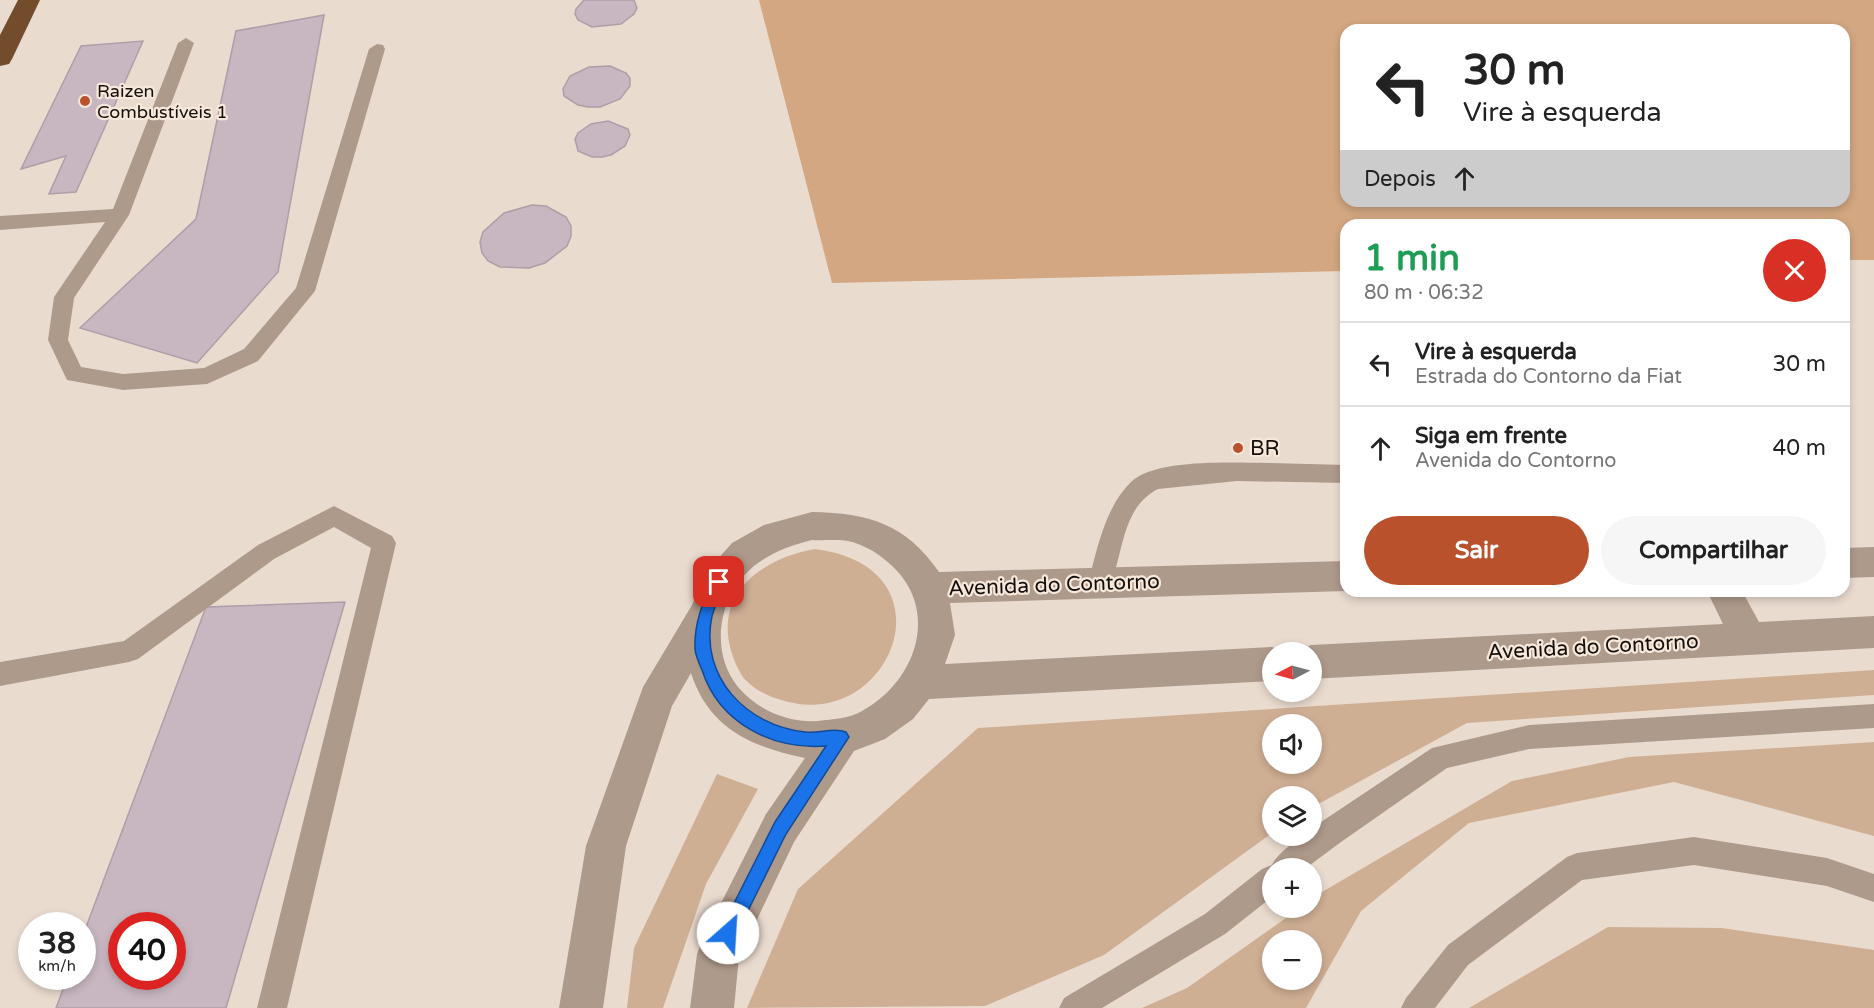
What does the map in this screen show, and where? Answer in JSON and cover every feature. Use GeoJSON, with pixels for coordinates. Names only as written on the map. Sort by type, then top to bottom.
{"type":"FeatureCollection","features":[{"type":"Feature","properties":{"kind":"highway"},"geometry":{"type":"LineString","coordinates":[[0,59],[28,0]]}},
{"type":"Feature","properties":{"kind":"street","name":"Avenida do Contorno"},"geometry":{"type":"LineString","coordinates":[[581,1008],[606,846],[656,699],[705,615],[719,582],[744,554],[776,535],[812,525],[849,527],[883,538],[911,560],[930,588],[1340,576]]}},
{"type":"Feature","properties":{"kind":"street"},"geometry":{"type":"LineString","coordinates":[[1850,562],[1874,562]]}},
{"type":"Feature","properties":{"kind":"street"},"geometry":{"type":"LineString","coordinates":[[705,615],[702,650],[713,684],[736,712],[768,732],[807,740],[841,737],[872,726],[900,707],[920,682],[937,635],[930,588]]}},
{"type":"Feature","properties":{"kind":"street"},"geometry":{"type":"LineString","coordinates":[[1727,597],[1750,639]]}},
{"type":"Feature","properties":{"kind":"street","name":"Avenida do Contorno"},"geometry":{"type":"LineString","coordinates":[[1322,661],[1874,632]]}},
{"type":"Feature","properties":{"kind":"street"},"geometry":{"type":"LineString","coordinates":[[920,682],[1262,665]]}},
{"type":"Feature","properties":{"kind":"street"},"geometry":{"type":"LineString","coordinates":[[712,1008],[718,954],[780,828],[841,737]]}},
{"type":"Feature","properties":{"kind":"lane"},"geometry":{"type":"LineString","coordinates":[[186,43],[120,215],[64,297],[58,340],[74,374],[123,382],[207,376],[251,356],[305,291],[377,49]]}},
{"type":"Feature","properties":{"kind":"lane"},"geometry":{"type":"LineString","coordinates":[[0,223],[120,215]]}},
{"type":"Feature","properties":{"kind":"lane"},"geometry":{"type":"LineString","coordinates":[[1100,584],[1118,518],[1142,485],[1184,473],[1340,474]]}},
{"type":"Feature","properties":{"kind":"lane"},"geometry":{"type":"LineString","coordinates":[[0,674],[129,651],[266,552],[334,516],[384,543],[272,1008]]}},
{"type":"Feature","properties":{"kind":"lane"},"geometry":{"type":"LineString","coordinates":[[1298,858],[1331,832],[1441,756],[1530,737],[1874,716]]}},
{"type":"Feature","properties":{"kind":"lane"},"geometry":{"type":"LineString","coordinates":[[1416,1008],[1458,955],[1576,867],[1694,851],[1827,872],[1874,888]]}},
{"type":"Feature","properties":{"kind":"lane"},"geometry":{"type":"LineString","coordinates":[[1074,1008],[1215,924],[1262,887]]}},
{"type":"Feature","properties":{"kind":"shaded area"},"geometry":{"type":"Polygon","coordinates":[[[759,0],[1874,0],[1874,260],[1850,260],[1850,219],[1340,219],[1340,271],[832,283],[759,0]]]}},
{"type":"Feature","properties":{"kind":"shaded area"},"geometry":{"type":"Polygon","coordinates":[[[815,549],[859,562],[886,586],[896,615],[892,645],[876,673],[851,695],[817,704],[778,699],[752,686],[741,674],[731,650],[728,628],[731,608],[739,591],[753,576],[770,564],[791,555],[815,549]]]}},
{"type":"Feature","properties":{"kind":"shaded area"},"geometry":{"type":"Polygon","coordinates":[[[1874,670],[1874,695],[1467,723],[1322,802],[1322,786],[1262,786],[1262,840],[1104,955],[985,1006],[747,1008],[798,889],[978,728],[1874,670]]]}},
{"type":"Feature","properties":{"kind":"shaded area"},"geometry":{"type":"Polygon","coordinates":[[[1874,742],[1874,836],[1674,782],[1469,823],[1361,911],[1322,980],[1322,930],[1269,930],[1286,918],[1322,918],[1322,892],[1512,781],[1629,757],[1874,742]]]}},
{"type":"Feature","properties":{"kind":"shaded area"},"geometry":{"type":"Polygon","coordinates":[[[717,774],[758,789],[706,884],[663,1008],[627,1008],[634,948],[717,774]]]}},
{"type":"Feature","properties":{"kind":"shaded area"},"geometry":{"type":"Polygon","coordinates":[[[1608,927],[1722,928],[1874,950],[1874,1008],[1469,1008],[1608,927]]]}},
{"type":"Feature","properties":{"kind":"shaded area"},"geometry":{"type":"Polygon","coordinates":[[[1262,935],[1262,990],[1316,990],[1306,1008],[1142,1008],[1187,988],[1262,935]]]}},
{"type":"Feature","properties":{"kind":"building"},"geometry":{"type":"Polygon","coordinates":[[[584,0],[634,0],[637,8],[634,14],[621,24],[592,27],[578,20],[575,14],[576,9],[584,0]]]}},
{"type":"Feature","properties":{"kind":"building"},"geometry":{"type":"Polygon","coordinates":[[[324,15],[278,272],[197,363],[80,328],[196,219],[236,31],[324,15]]]}},
{"type":"Feature","properties":{"kind":"building","name":"Raizen Combustíveis 1"},"geometry":{"type":"Polygon","coordinates":[[[143,41],[76,192],[49,194],[66,156],[21,169],[81,46],[143,41]]]}},
{"type":"Feature","properties":{"kind":"building"},"geometry":{"type":"Polygon","coordinates":[[[610,66],[626,73],[630,78],[630,86],[620,99],[600,107],[588,107],[578,105],[564,96],[563,89],[570,76],[589,67],[610,66]]]}},
{"type":"Feature","properties":{"kind":"building"},"geometry":{"type":"Polygon","coordinates":[[[608,121],[628,129],[630,135],[625,146],[611,155],[602,157],[592,157],[578,151],[575,139],[578,133],[591,124],[608,121]]]}},
{"type":"Feature","properties":{"kind":"building"},"geometry":{"type":"Polygon","coordinates":[[[532,205],[546,206],[566,217],[571,226],[571,236],[567,246],[545,263],[529,268],[500,267],[488,261],[482,253],[480,242],[483,232],[504,213],[532,205]]]}},
{"type":"Feature","properties":{"kind":"building"},"geometry":{"type":"Polygon","coordinates":[[[345,602],[226,1008],[56,1008],[63,990],[96,990],[96,912],[92,912],[206,607],[345,602]]]}},
{"type":"Feature","properties":{"kind":"place","name":"Raizen Combustíveis 1"},"geometry":{"type":"Point","coordinates":[85,101]}},
{"type":"Feature","properties":{"kind":"place","name":"BR"},"geometry":{"type":"Point","coordinates":[1238,448]}},
{"type":"Feature","properties":{"kind":"route"},"geometry":{"type":"LineString","coordinates":[[719,582],[705,615],[702,650],[713,684],[736,712],[768,732],[807,740],[841,737],[780,828],[728,933]]}}]}
